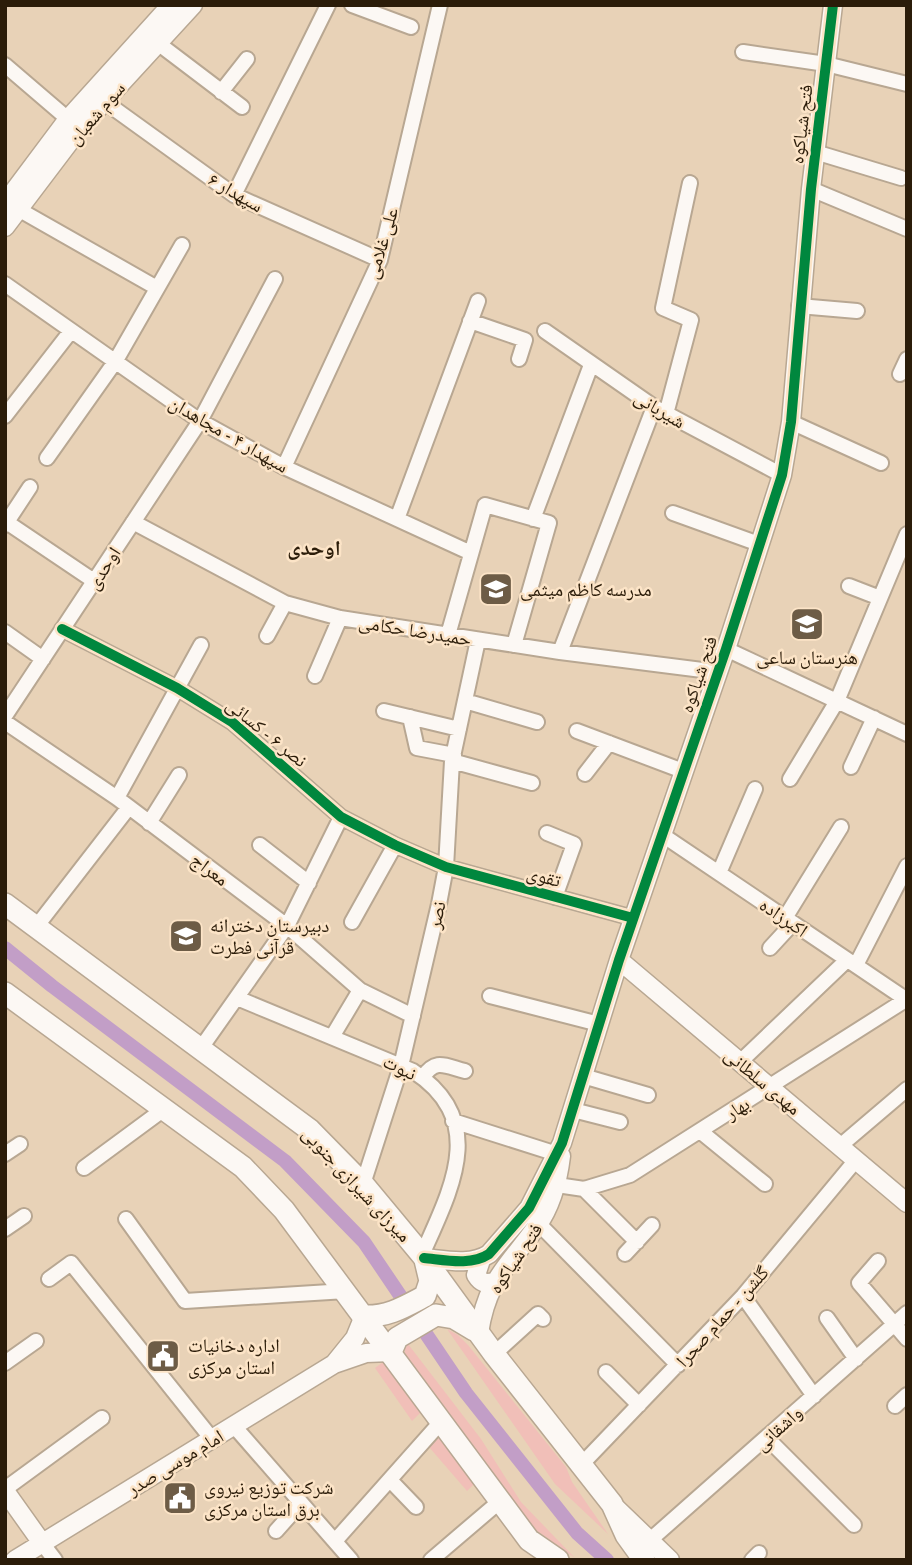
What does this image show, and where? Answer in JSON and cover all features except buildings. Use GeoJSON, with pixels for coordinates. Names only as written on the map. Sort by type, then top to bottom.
{"type":"FeatureCollection","features":[{"type":"Feature","properties":{"kind":"main road","name":"میرزای شیرازی جنوبی"},"geometry":{"type":"LineString","coordinates":[[5,904],[310,1130],[363,1184],[423,1256],[494,1354],[612,1504],[626,1535],[647,1550]]}},
{"type":"Feature","properties":{"kind":"main road"},"geometry":{"type":"LineString","coordinates":[[7,998],[243,1167],[284,1210],[529,1540],[558,1560]]}},
{"type":"Feature","properties":{"kind":"main road"},"geometry":{"type":"LineString","coordinates":[[391,1352],[397,1338],[430,1305],[430,1281],[423,1256]]}},
{"type":"Feature","properties":{"kind":"main road"},"geometry":{"type":"LineString","coordinates":[[364,1316],[392,1314],[430,1305],[479,1333]]}},
{"type":"Feature","properties":{"kind":"street","name":"سوم شعبان"},"geometry":{"type":"LineString","coordinates":[[5,227],[12,206],[68,119],[171,5]]}},
{"type":"Feature","properties":{"kind":"street","name":"سوم شعبان"},"geometry":{"type":"LineString","coordinates":[[12,206],[193,5]]}},
{"type":"Feature","properties":{"kind":"street"},"geometry":{"type":"LineString","coordinates":[[234,195],[328,5]]}},
{"type":"Feature","properties":{"kind":"street"},"geometry":{"type":"LineString","coordinates":[[352,5],[411,27]]}},
{"type":"Feature","properties":{"kind":"street","name":"علی غلامی"},"geometry":{"type":"LineString","coordinates":[[284,467],[380,260],[440,5]]}},
{"type":"Feature","properties":{"kind":"street","name":"فتح شیاکوه"},"geometry":{"type":"LineString","coordinates":[[423,1256],[460,1261],[481,1260],[506,1237],[529,1208],[560,1148],[619,960],[726,649],[782,475],[791,422],[799,306],[833,5]]}},
{"type":"Feature","properties":{"kind":"street"},"geometry":{"type":"LineString","coordinates":[[159,44],[242,107]]}},
{"type":"Feature","properties":{"kind":"street"},"geometry":{"type":"LineString","coordinates":[[743,51],[826,64],[907,84]]}},
{"type":"Feature","properties":{"kind":"street"},"geometry":{"type":"LineString","coordinates":[[221,92],[247,60]]}},
{"type":"Feature","properties":{"kind":"street"},"geometry":{"type":"LineString","coordinates":[[5,65],[68,119]]}},
{"type":"Feature","properties":{"kind":"street","name":"سپهدار ۶"},"geometry":{"type":"LineString","coordinates":[[105,102],[234,195],[380,260]]}},
{"type":"Feature","properties":{"kind":"street"},"geometry":{"type":"LineString","coordinates":[[815,152],[901,178]]}},
{"type":"Feature","properties":{"kind":"street"},"geometry":{"type":"LineString","coordinates":[[560,652],[660,410],[691,320],[663,308],[690,183]]}},
{"type":"Feature","properties":{"kind":"street"},"geometry":{"type":"LineString","coordinates":[[811,189],[907,229]]}},
{"type":"Feature","properties":{"kind":"street"},"geometry":{"type":"LineString","coordinates":[[12,206],[157,288]]}},
{"type":"Feature","properties":{"kind":"street"},"geometry":{"type":"LineString","coordinates":[[47,458],[115,362],[182,245]]}},
{"type":"Feature","properties":{"kind":"street","name":"اوحدی"},"geometry":{"type":"LineString","coordinates":[[5,716],[200,421],[275,279]]}},
{"type":"Feature","properties":{"kind":"street","name":"سپهدار ۴ - مجاهدان"},"geometry":{"type":"LineString","coordinates":[[5,284],[200,421],[284,467],[471,553]]}},
{"type":"Feature","properties":{"kind":"street"},"geometry":{"type":"LineString","coordinates":[[397,519],[478,301]]}},
{"type":"Feature","properties":{"kind":"street"},"geometry":{"type":"LineString","coordinates":[[799,306],[857,311]]}},
{"type":"Feature","properties":{"kind":"street"},"geometry":{"type":"LineString","coordinates":[[470,321],[525,340],[519,359]]}},
{"type":"Feature","properties":{"kind":"street"},"geometry":{"type":"LineString","coordinates":[[5,416],[71,331]]}},
{"type":"Feature","properties":{"kind":"street","name":"شیربانی"},"geometry":{"type":"LineString","coordinates":[[545,331],[660,410],[782,475]]}},
{"type":"Feature","properties":{"kind":"street"},"geometry":{"type":"LineString","coordinates":[[900,374],[907,359]]}},
{"type":"Feature","properties":{"kind":"street"},"geometry":{"type":"LineString","coordinates":[[533,519],[591,365]]}},
{"type":"Feature","properties":{"kind":"street"},"geometry":{"type":"LineString","coordinates":[[791,422],[881,463]]}},
{"type":"Feature","properties":{"kind":"street"},"geometry":{"type":"LineString","coordinates":[[30,487],[6,523],[94,581]]}},
{"type":"Feature","properties":{"kind":"street"},"geometry":{"type":"LineString","coordinates":[[448,635],[485,505],[550,523],[514,645]]}},
{"type":"Feature","properties":{"kind":"street"},"geometry":{"type":"LineString","coordinates":[[673,513],[759,544]]}},
{"type":"Feature","properties":{"kind":"street","name":"حمیدرضا حکامی"},"geometry":{"type":"LineString","coordinates":[[133,522],[285,603],[340,618],[718,673]]}},
{"type":"Feature","properties":{"kind":"street"},"geometry":{"type":"LineString","coordinates":[[790,779],[837,701],[907,534]]}},
{"type":"Feature","properties":{"kind":"street"},"geometry":{"type":"LineString","coordinates":[[849,586],[880,598]]}},
{"type":"Feature","properties":{"kind":"street"},"geometry":{"type":"LineString","coordinates":[[267,636],[285,603]]}},
{"type":"Feature","properties":{"kind":"street"},"geometry":{"type":"LineString","coordinates":[[315,676],[340,618]]}},
{"type":"Feature","properties":{"kind":"street","name":"نصر ۶ - کسائی"},"geometry":{"type":"LineString","coordinates":[[62,629],[177,688],[232,722],[341,817],[394,845],[446,867]]}},
{"type":"Feature","properties":{"kind":"street"},"geometry":{"type":"LineString","coordinates":[[5,632],[43,659]]}},
{"type":"Feature","properties":{"kind":"street","name":"نصر"},"geometry":{"type":"LineString","coordinates":[[363,1184],[401,1066],[446,867],[453,758],[478,640]]}},
{"type":"Feature","properties":{"kind":"street"},"geometry":{"type":"LineString","coordinates":[[36,927],[123,803],[177,688],[201,645]]}},
{"type":"Feature","properties":{"kind":"street"},"geometry":{"type":"LineString","coordinates":[[726,649],[907,734]]}},
{"type":"Feature","properties":{"kind":"street"},"geometry":{"type":"LineString","coordinates":[[465,701],[537,723]]}},
{"type":"Feature","properties":{"kind":"street"},"geometry":{"type":"LineString","coordinates":[[384,711],[459,729]]}},
{"type":"Feature","properties":{"kind":"street"},"geometry":{"type":"LineString","coordinates":[[410,717],[417,748],[532,783]]}},
{"type":"Feature","properties":{"kind":"street"},"geometry":{"type":"LineString","coordinates":[[851,767],[874,718]]}},
{"type":"Feature","properties":{"kind":"street","name":"معراج"},"geometry":{"type":"LineString","coordinates":[[5,722],[123,803],[287,926],[360,990],[413,1016]]}},
{"type":"Feature","properties":{"kind":"street"},"geometry":{"type":"LineString","coordinates":[[577,731],[682,771]]}},
{"type":"Feature","properties":{"kind":"street"},"geometry":{"type":"LineString","coordinates":[[586,774],[608,743]]}},
{"type":"Feature","properties":{"kind":"street"},"geometry":{"type":"LineString","coordinates":[[149,823],[179,775]]}},
{"type":"Feature","properties":{"kind":"street"},"geometry":{"type":"LineString","coordinates":[[719,873],[755,789]]}},
{"type":"Feature","properties":{"kind":"street"},"geometry":{"type":"LineString","coordinates":[[201,1048],[287,926],[341,817]]}},
{"type":"Feature","properties":{"kind":"street"},"geometry":{"type":"LineString","coordinates":[[770,948],[789,920],[841,827]]}},
{"type":"Feature","properties":{"kind":"street"},"geometry":{"type":"LineString","coordinates":[[547,834],[574,844],[555,897]]}},
{"type":"Feature","properties":{"kind":"street","name":"اکبرزاده"},"geometry":{"type":"LineString","coordinates":[[661,834],[906,999]]}},
{"type":"Feature","properties":{"kind":"street"},"geometry":{"type":"LineString","coordinates":[[260,845],[309,883]]}},
{"type":"Feature","properties":{"kind":"street"},"geometry":{"type":"LineString","coordinates":[[352,922],[394,845]]}},
{"type":"Feature","properties":{"kind":"street"},"geometry":{"type":"LineString","coordinates":[[740,1062],[852,963],[907,866]]}},
{"type":"Feature","properties":{"kind":"street","name":"تقوی"},"geometry":{"type":"LineString","coordinates":[[446,867],[633,918]]}},
{"type":"Feature","properties":{"kind":"street","name":"مهدی سلطانی"},"geometry":{"type":"LineString","coordinates":[[619,960],[907,1203]]}},
{"type":"Feature","properties":{"kind":"street"},"geometry":{"type":"LineString","coordinates":[[332,1037],[360,990]]}},
{"type":"Feature","properties":{"kind":"street"},"geometry":{"type":"LineString","coordinates":[[490,996],[599,1024]]}},
{"type":"Feature","properties":{"kind":"street","name":"نبوت"},"geometry":{"type":"LineString","coordinates":[[236,998],[401,1066],[423,1077],[441,1097],[453,1121],[458,1147],[456,1174],[423,1256]]}},
{"type":"Feature","properties":{"kind":"street","name":"بهار"},"geometry":{"type":"LineString","coordinates":[[557,1185],[584,1189],[630,1175],[906,999]]}},
{"type":"Feature","properties":{"kind":"street"},"geometry":{"type":"LineString","coordinates":[[423,1077],[430,1067],[437,1064],[466,1071]]}},
{"type":"Feature","properties":{"kind":"street"},"geometry":{"type":"LineString","coordinates":[[583,1076],[648,1095]]}},
{"type":"Feature","properties":{"kind":"street"},"geometry":{"type":"LineString","coordinates":[[840,1146],[907,1089]]}},
{"type":"Feature","properties":{"kind":"street"},"geometry":{"type":"LineString","coordinates":[[84,1168],[164,1109]]}},
{"type":"Feature","properties":{"kind":"street"},"geometry":{"type":"LineString","coordinates":[[573,1110],[620,1122]]}},
{"type":"Feature","properties":{"kind":"street"},"geometry":{"type":"LineString","coordinates":[[453,1121],[560,1148]]}},
{"type":"Feature","properties":{"kind":"street"},"geometry":{"type":"LineString","coordinates":[[700,1131],[765,1184]]}},
{"type":"Feature","properties":{"kind":"street"},"geometry":{"type":"LineString","coordinates":[[5,1154],[20,1144]]}},
{"type":"Feature","properties":{"kind":"street","name":"فتح شیاکوه"},"geometry":{"type":"LineString","coordinates":[[479,1333],[482,1311],[494,1282],[539,1224],[557,1185],[560,1148]]}},
{"type":"Feature","properties":{"kind":"street","name":"گلشن - حمام صحرا"},"geometry":{"type":"LineString","coordinates":[[581,1465],[743,1296],[856,1160]]}},
{"type":"Feature","properties":{"kind":"street"},"geometry":{"type":"LineString","coordinates":[[584,1189],[637,1242]]}},
{"type":"Feature","properties":{"kind":"street"},"geometry":{"type":"LineString","coordinates":[[5,1229],[24,1216]]}},
{"type":"Feature","properties":{"kind":"street"},"geometry":{"type":"LineString","coordinates":[[126,1219],[185,1301],[346,1291]]}},
{"type":"Feature","properties":{"kind":"street"},"geometry":{"type":"LineString","coordinates":[[539,1224],[678,1365]]}},
{"type":"Feature","properties":{"kind":"street"},"geometry":{"type":"LineString","coordinates":[[625,1254],[652,1225]]}},
{"type":"Feature","properties":{"kind":"street"},"geometry":{"type":"LineString","coordinates":[[481,1260],[476,1275],[486,1283],[494,1282]]}},
{"type":"Feature","properties":{"kind":"street"},"geometry":{"type":"LineString","coordinates":[[878,1261],[859,1283],[907,1339]]}},
{"type":"Feature","properties":{"kind":"street"},"geometry":{"type":"LineString","coordinates":[[49,1279],[71,1263],[212,1439]]}},
{"type":"Feature","properties":{"kind":"street"},"geometry":{"type":"LineString","coordinates":[[743,1296],[814,1396]]}},
{"type":"Feature","properties":{"kind":"street","name":"واشقانی"},"geometry":{"type":"LineString","coordinates":[[647,1550],[907,1313]]}},
{"type":"Feature","properties":{"kind":"street"},"geometry":{"type":"LineString","coordinates":[[494,1354],[538,1314],[543,1320]]}},
{"type":"Feature","properties":{"kind":"street","name":"امام موسی صدر"},"geometry":{"type":"LineString","coordinates":[[334,1364],[355,1338],[364,1316]]}},
{"type":"Feature","properties":{"kind":"street"},"geometry":{"type":"LineString","coordinates":[[827,1318],[856,1359]]}},
{"type":"Feature","properties":{"kind":"street"},"geometry":{"type":"LineString","coordinates":[[5,1363],[36,1341]]}},
{"type":"Feature","properties":{"kind":"street","name":"امام موسی صدر"},"geometry":{"type":"LineString","coordinates":[[15,1560],[334,1364],[366,1353],[391,1352]]}},
{"type":"Feature","properties":{"kind":"street"},"geometry":{"type":"LineString","coordinates":[[606,1372],[639,1405]]}},
{"type":"Feature","properties":{"kind":"street"},"geometry":{"type":"LineString","coordinates":[[895,1406],[907,1395]]}},
{"type":"Feature","properties":{"kind":"street"},"geometry":{"type":"LineString","coordinates":[[55,1560],[5,1490],[102,1418]]}},
{"type":"Feature","properties":{"kind":"street"},"geometry":{"type":"LineString","coordinates":[[335,1541],[440,1423]]}},
{"type":"Feature","properties":{"kind":"street"},"geometry":{"type":"LineString","coordinates":[[234,1426],[351,1560]]}},
{"type":"Feature","properties":{"kind":"street"},"geometry":{"type":"LineString","coordinates":[[767,1438],[854,1525]]}},
{"type":"Feature","properties":{"kind":"street"},"geometry":{"type":"LineString","coordinates":[[390,1480],[416,1507]]}},
{"type":"Feature","properties":{"kind":"street"},"geometry":{"type":"LineString","coordinates":[[431,1560],[499,1502]]}},
{"type":"Feature","properties":{"kind":"street"},"geometry":{"type":"LineString","coordinates":[[276,1531],[301,1503]]}},
{"type":"Feature","properties":{"kind":"street"},"geometry":{"type":"LineString","coordinates":[[529,1540],[539,1560]]}},
{"type":"Feature","properties":{"kind":"street"},"geometry":{"type":"LineString","coordinates":[[529,1540],[547,1560]]}},
{"type":"Feature","properties":{"kind":"street","name":"میرزای شیرازی جنوبی"},"geometry":{"type":"LineString","coordinates":[[647,1550],[670,1560]]}},
{"type":"Feature","properties":{"kind":"shaded area"},"geometry":{"type":"Polygon","coordinates":[[[447,1329],[468,1345],[566,1467],[572,1482],[608,1534],[555,1484],[447,1329]]]}},
{"type":"Feature","properties":{"kind":"shaded area"},"geometry":{"type":"Polygon","coordinates":[[[408,1344],[481,1439],[521,1502],[575,1558],[533,1528],[514,1506],[405,1357],[408,1344]]]}},
{"type":"Feature","properties":{"kind":"shaded area"},"geometry":{"type":"Polygon","coordinates":[[[386,1360],[423,1410],[412,1421],[375,1368],[386,1360]]]}},
{"type":"Feature","properties":{"kind":"shaded area"},"geometry":{"type":"Polygon","coordinates":[[[440,1437],[476,1482],[467,1491],[429,1447],[440,1437]]]}},
{"type":"Feature","properties":{"kind":"waterway"},"geometry":{"type":"LineString","coordinates":[[5,948],[285,1161],[364,1242],[466,1393],[577,1533],[607,1560]]}},
{"type":"Feature","properties":{"kind":"cycle path"},"geometry":{"type":"LineString","coordinates":[[424,1258],[466,1261],[489,1254],[529,1208],[562,1143],[619,960],[726,649],[782,475],[791,422],[811,189],[833,5]]}},
{"type":"Feature","properties":{"kind":"cycle path"},"geometry":{"type":"LineString","coordinates":[[62,629],[177,688],[232,722],[341,817],[395,845],[446,867],[633,918]]}},
{"type":"Feature","properties":{"kind":"place","name":"مدرسه كاظم ميثمى"},"geometry":{"type":"Point","coordinates":[496,589]}},
{"type":"Feature","properties":{"kind":"place","name":"هنرستان ساعی"},"geometry":{"type":"Point","coordinates":[807,624]}},
{"type":"Feature","properties":{"kind":"place","name":"دبیرستان دخترانه قرآنی فطرت"},"geometry":{"type":"Point","coordinates":[186,936]}},
{"type":"Feature","properties":{"kind":"place","name":"اداره دخانیات استان مرکزی"},"geometry":{"type":"Point","coordinates":[163,1356]}},
{"type":"Feature","properties":{"kind":"place","name":"شرکت توزیع نیروی برق استان مرکزی"},"geometry":{"type":"Point","coordinates":[180,1498]}},
{"type":"Feature","properties":{"kind":"district","name":"اوحدی"},"geometry":{"type":"Point","coordinates":[314,548]}}]}
